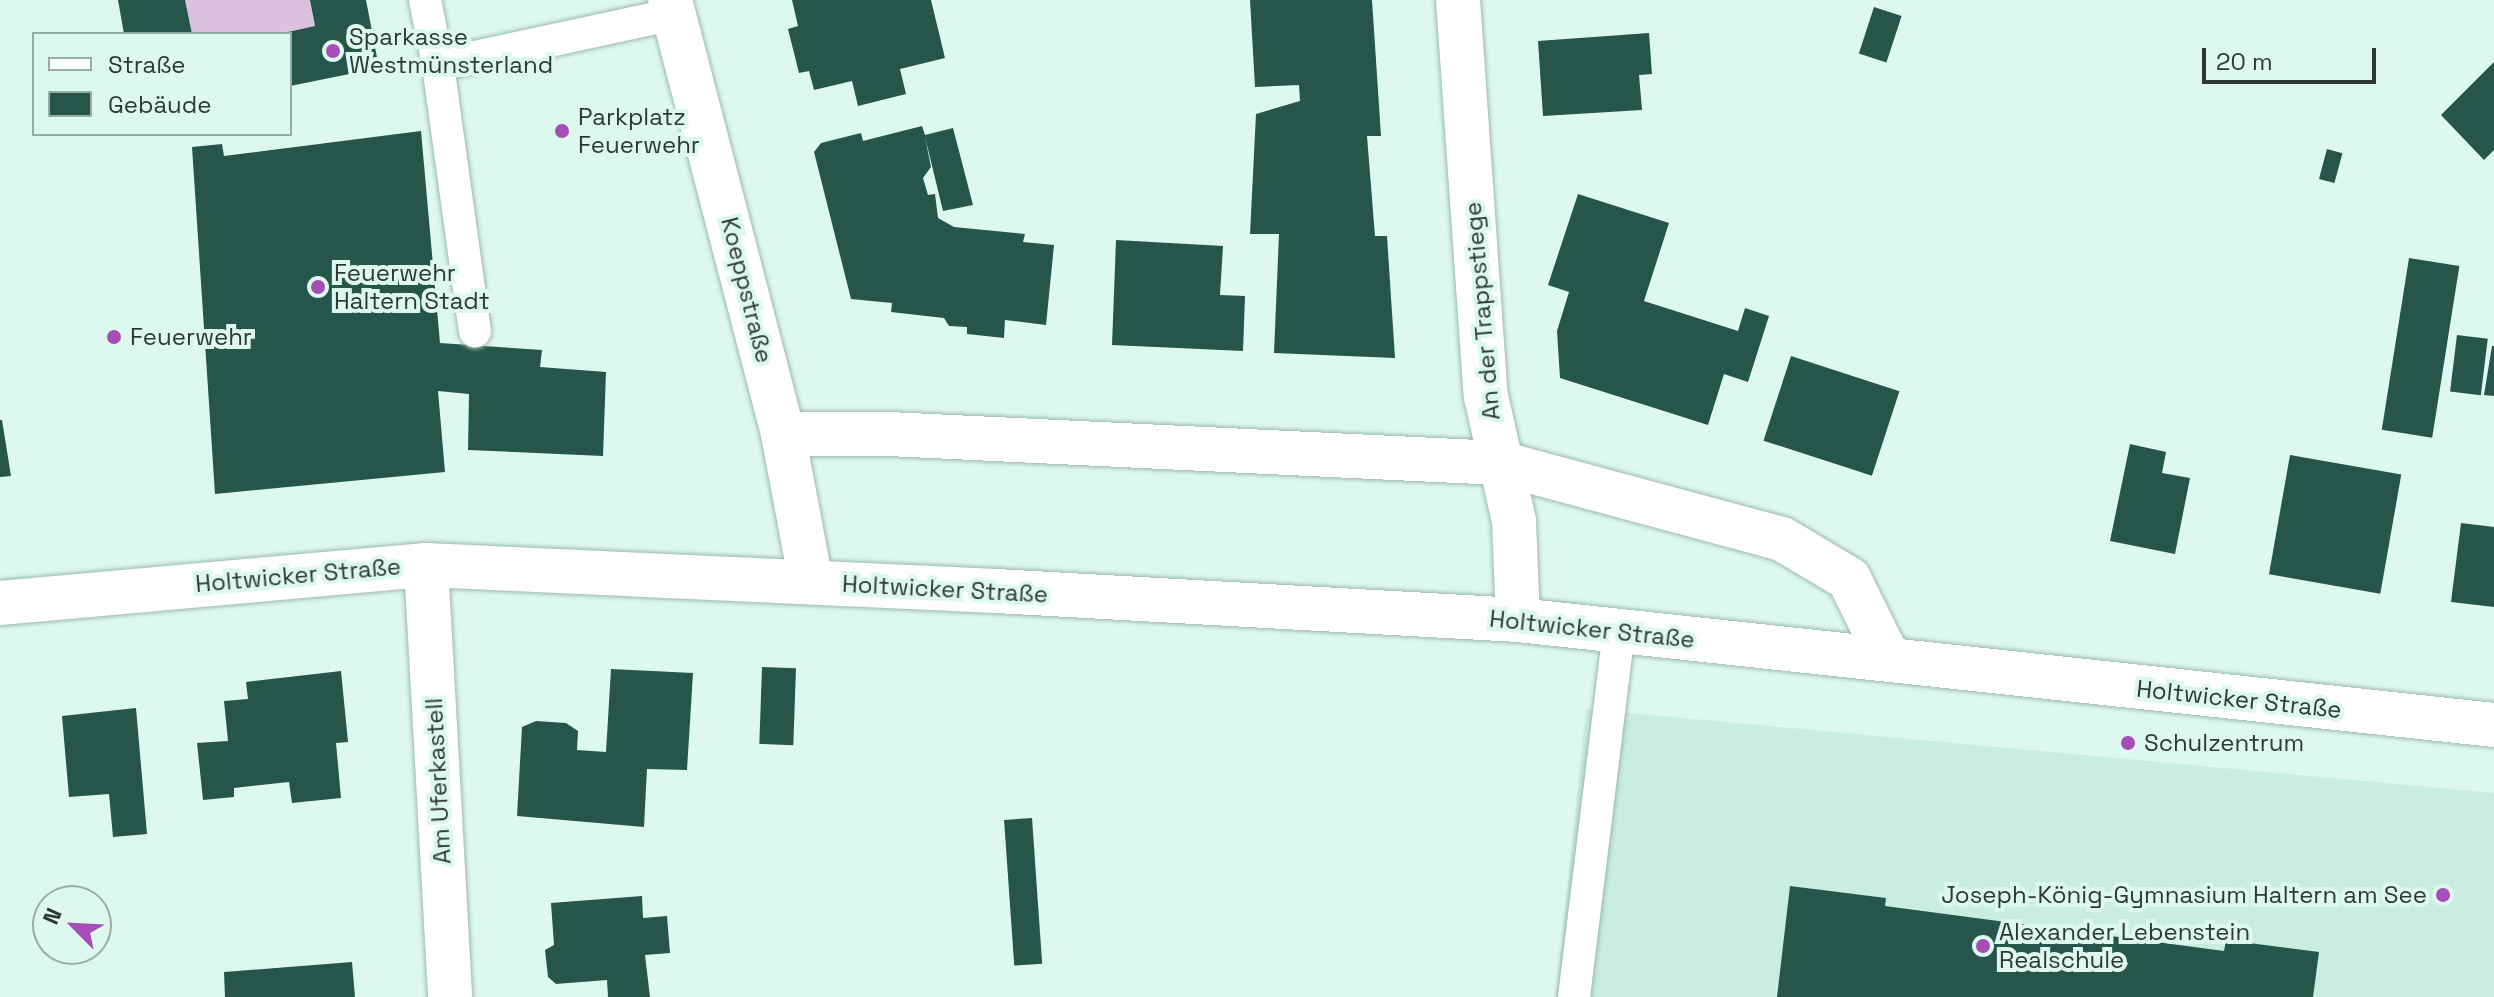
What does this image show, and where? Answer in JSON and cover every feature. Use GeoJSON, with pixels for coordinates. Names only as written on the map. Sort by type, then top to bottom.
{"type":"FeatureCollection","features":[{"type":"Feature","properties":{"kind":"street","name":"An der Trappstiege"},"geometry":{"type":"LineString","coordinates":[[1458,0],[1486,396],[1514,521],[1518,620]]}},
{"type":"Feature","properties":{"kind":"street","name":"Koeppstraße"},"geometry":{"type":"LineString","coordinates":[[672,7],[783,434],[811,582]]}},
{"type":"Feature","properties":{"kind":"street"},"geometry":{"type":"LineString","coordinates":[[783,434],[889,434],[1500,463],[1782,539],[1849,579],[1889,660]]}},
{"type":"Feature","properties":{"kind":"street","name":"Holtwicker Straße"},"geometry":{"type":"LineString","coordinates":[[0,603],[426,565],[811,582],[1518,620],[2494,725]]}},
{"type":"Feature","properties":{"kind":"street","name":"Am Uferkastell"},"geometry":{"type":"LineString","coordinates":[[426,565],[450,997]]}},
{"type":"Feature","properties":{"kind":"lane"},"geometry":{"type":"LineString","coordinates":[[425,0],[438,65],[475,331]]}},
{"type":"Feature","properties":{"kind":"lane"},"geometry":{"type":"LineString","coordinates":[[438,65],[672,7]]}},
{"type":"Feature","properties":{"kind":"lane"},"geometry":{"type":"LineString","coordinates":[[1574,997],[1619,632]]}},
{"type":"Feature","properties":{"kind":"shaded area"},"geometry":{"type":"Polygon","coordinates":[[[185,0],[310,0],[315,26],[286,32],[192,32],[185,0]]]}},
{"type":"Feature","properties":{"kind":"shaded area"},"geometry":{"type":"Polygon","coordinates":[[[1586,709],[2494,793],[2494,997],[1556,997],[1586,709]]]}},
{"type":"Feature","properties":{"kind":"building"},"geometry":{"type":"Polygon","coordinates":[[[118,0],[185,0],[192,32],[124,32],[118,0]]]}},
{"type":"Feature","properties":{"kind":"building","name":"Sparkasse Westmünsterland"},"geometry":{"type":"Polygon","coordinates":[[[310,0],[366,0],[379,68],[292,86],[292,32],[288,32],[315,26],[310,0]]]}},
{"type":"Feature","properties":{"kind":"building"},"geometry":{"type":"Polygon","coordinates":[[[792,0],[931,0],[945,58],[900,69],[906,94],[858,106],[852,81],[814,90],[809,71],[799,73],[788,29],[798,26],[792,0]]]}},
{"type":"Feature","properties":{"kind":"building"},"geometry":{"type":"Polygon","coordinates":[[[1250,0],[1372,0],[1381,136],[1367,136],[1375,236],[1387,236],[1395,358],[1274,353],[1279,234],[1250,234],[1256,114],[1300,101],[1299,85],[1255,87],[1250,0]]]}},
{"type":"Feature","properties":{"kind":"building"},"geometry":{"type":"Polygon","coordinates":[[[1874,7],[1902,16],[1886,63],[1859,54],[1874,7]]]}},
{"type":"Feature","properties":{"kind":"building"},"geometry":{"type":"Polygon","coordinates":[[[1649,33],[1652,74],[1639,75],[1642,110],[1543,116],[1538,41],[1649,33]]]}},
{"type":"Feature","properties":{"kind":"building"},"geometry":{"type":"Polygon","coordinates":[[[2494,62],[2494,150],[2484,160],[2441,115],[2494,62]]]}},
{"type":"Feature","properties":{"kind":"building"},"geometry":{"type":"Polygon","coordinates":[[[922,126],[925,135],[953,128],[973,205],[943,211],[925,137],[931,167],[923,178],[928,195],[935,194],[938,218],[954,227],[1025,234],[1023,242],[1054,245],[1046,325],[1005,320],[1004,338],[967,334],[967,327],[949,326],[944,318],[891,312],[892,303],[851,299],[814,152],[821,143],[861,133],[863,141],[922,126]]]}},
{"type":"Feature","properties":{"kind":"building","name":"Feuerwehr Haltern Stadt"},"geometry":{"type":"Polygon","coordinates":[[[421,131],[440,343],[542,350],[540,367],[606,372],[603,456],[468,450],[469,394],[438,391],[445,472],[215,494],[192,147],[222,144],[224,156],[421,131]]]}},
{"type":"Feature","properties":{"kind":"building"},"geometry":{"type":"Polygon","coordinates":[[[2327,149],[2342,153],[2334,183],[2319,179],[2327,149]]]}},
{"type":"Feature","properties":{"kind":"building"},"geometry":{"type":"Polygon","coordinates":[[[1578,194],[1669,223],[1644,301],[1738,331],[1745,308],[1769,316],[1748,382],[1724,374],[1708,425],[1560,378],[1557,331],[1569,292],[1548,285],[1578,194]]]}},
{"type":"Feature","properties":{"kind":"building"},"geometry":{"type":"Polygon","coordinates":[[[1116,240],[1223,246],[1220,295],[1245,296],[1243,351],[1112,345],[1116,240]]]}},
{"type":"Feature","properties":{"kind":"building"},"geometry":{"type":"Polygon","coordinates":[[[2409,258],[2459,266],[2432,438],[2382,430],[2409,258]]]}},
{"type":"Feature","properties":{"kind":"building"},"geometry":{"type":"Polygon","coordinates":[[[2457,335],[2488,339],[2481,395],[2450,392],[2457,335]]]}},
{"type":"Feature","properties":{"kind":"building"},"geometry":{"type":"Polygon","coordinates":[[[2494,346],[2494,396],[2484,395],[2494,346]]]}},
{"type":"Feature","properties":{"kind":"building"},"geometry":{"type":"Polygon","coordinates":[[[1791,356],[1899,391],[1872,476],[1763,441],[1791,356]]]}},
{"type":"Feature","properties":{"kind":"building"},"geometry":{"type":"Polygon","coordinates":[[[2,420],[11,476],[0,477],[2,420]]]}},
{"type":"Feature","properties":{"kind":"building"},"geometry":{"type":"Polygon","coordinates":[[[2130,444],[2166,452],[2162,473],[2190,478],[2175,554],[2110,541],[2130,444]]]}},
{"type":"Feature","properties":{"kind":"building"},"geometry":{"type":"Polygon","coordinates":[[[2290,455],[2401,475],[2380,594],[2269,574],[2290,455]]]}},
{"type":"Feature","properties":{"kind":"building"},"geometry":{"type":"Polygon","coordinates":[[[2461,523],[2494,527],[2494,607],[2451,602],[2461,523]]]}},
{"type":"Feature","properties":{"kind":"building"},"geometry":{"type":"Polygon","coordinates":[[[762,667],[796,668],[793,745],[759,744],[762,667]]]}},
{"type":"Feature","properties":{"kind":"building"},"geometry":{"type":"Polygon","coordinates":[[[611,669],[693,673],[687,770],[647,769],[644,827],[517,816],[522,727],[536,721],[566,723],[578,731],[577,750],[606,752],[611,669]]]}},
{"type":"Feature","properties":{"kind":"building"},"geometry":{"type":"Polygon","coordinates":[[[341,671],[348,742],[336,743],[341,798],[292,803],[289,782],[234,788],[234,797],[203,800],[197,743],[228,741],[224,701],[248,699],[246,682],[341,671]]]}},
{"type":"Feature","properties":{"kind":"building"},"geometry":{"type":"Polygon","coordinates":[[[136,708],[147,834],[113,837],[109,794],[69,797],[62,716],[136,708]]]}},
{"type":"Feature","properties":{"kind":"building"},"geometry":{"type":"Polygon","coordinates":[[[1032,818],[1042,964],[1014,966],[1004,820],[1032,818]]]}},
{"type":"Feature","properties":{"kind":"building","name":"Alexander Lebenstein Realschule"},"geometry":{"type":"Polygon","coordinates":[[[1790,886],[1886,898],[1885,906],[2224,951],[2226,940],[2319,952],[2313,997],[1777,997],[1790,886]]]}},
{"type":"Feature","properties":{"kind":"building"},"geometry":{"type":"Polygon","coordinates":[[[642,896],[643,918],[667,916],[670,953],[645,955],[650,997],[608,997],[607,980],[556,984],[548,977],[545,950],[554,945],[551,903],[642,896]]]}},
{"type":"Feature","properties":{"kind":"building"},"geometry":{"type":"Polygon","coordinates":[[[352,962],[355,997],[225,997],[224,972],[352,962]]]}},
{"type":"Feature","properties":{"kind":"place","name":"Sparkasse Westmünsterland"},"geometry":{"type":"Point","coordinates":[333,51]}},
{"type":"Feature","properties":{"kind":"place","name":"Parkplatz Feuerwehr"},"geometry":{"type":"Point","coordinates":[562,131]}},
{"type":"Feature","properties":{"kind":"place","name":"Feuerwehr Haltern Stadt"},"geometry":{"type":"Point","coordinates":[318,287]}},
{"type":"Feature","properties":{"kind":"place","name":"Feuerwehr"},"geometry":{"type":"Point","coordinates":[114,337]}},
{"type":"Feature","properties":{"kind":"place","name":"Schulzentrum"},"geometry":{"type":"Point","coordinates":[2128,743]}},
{"type":"Feature","properties":{"kind":"place","name":"Joseph-König-Gymnasium Haltern am See"},"geometry":{"type":"Point","coordinates":[2443,895]}},
{"type":"Feature","properties":{"kind":"place","name":"Alexander Lebenstein Realschule"},"geometry":{"type":"Point","coordinates":[1983,946]}}]}
